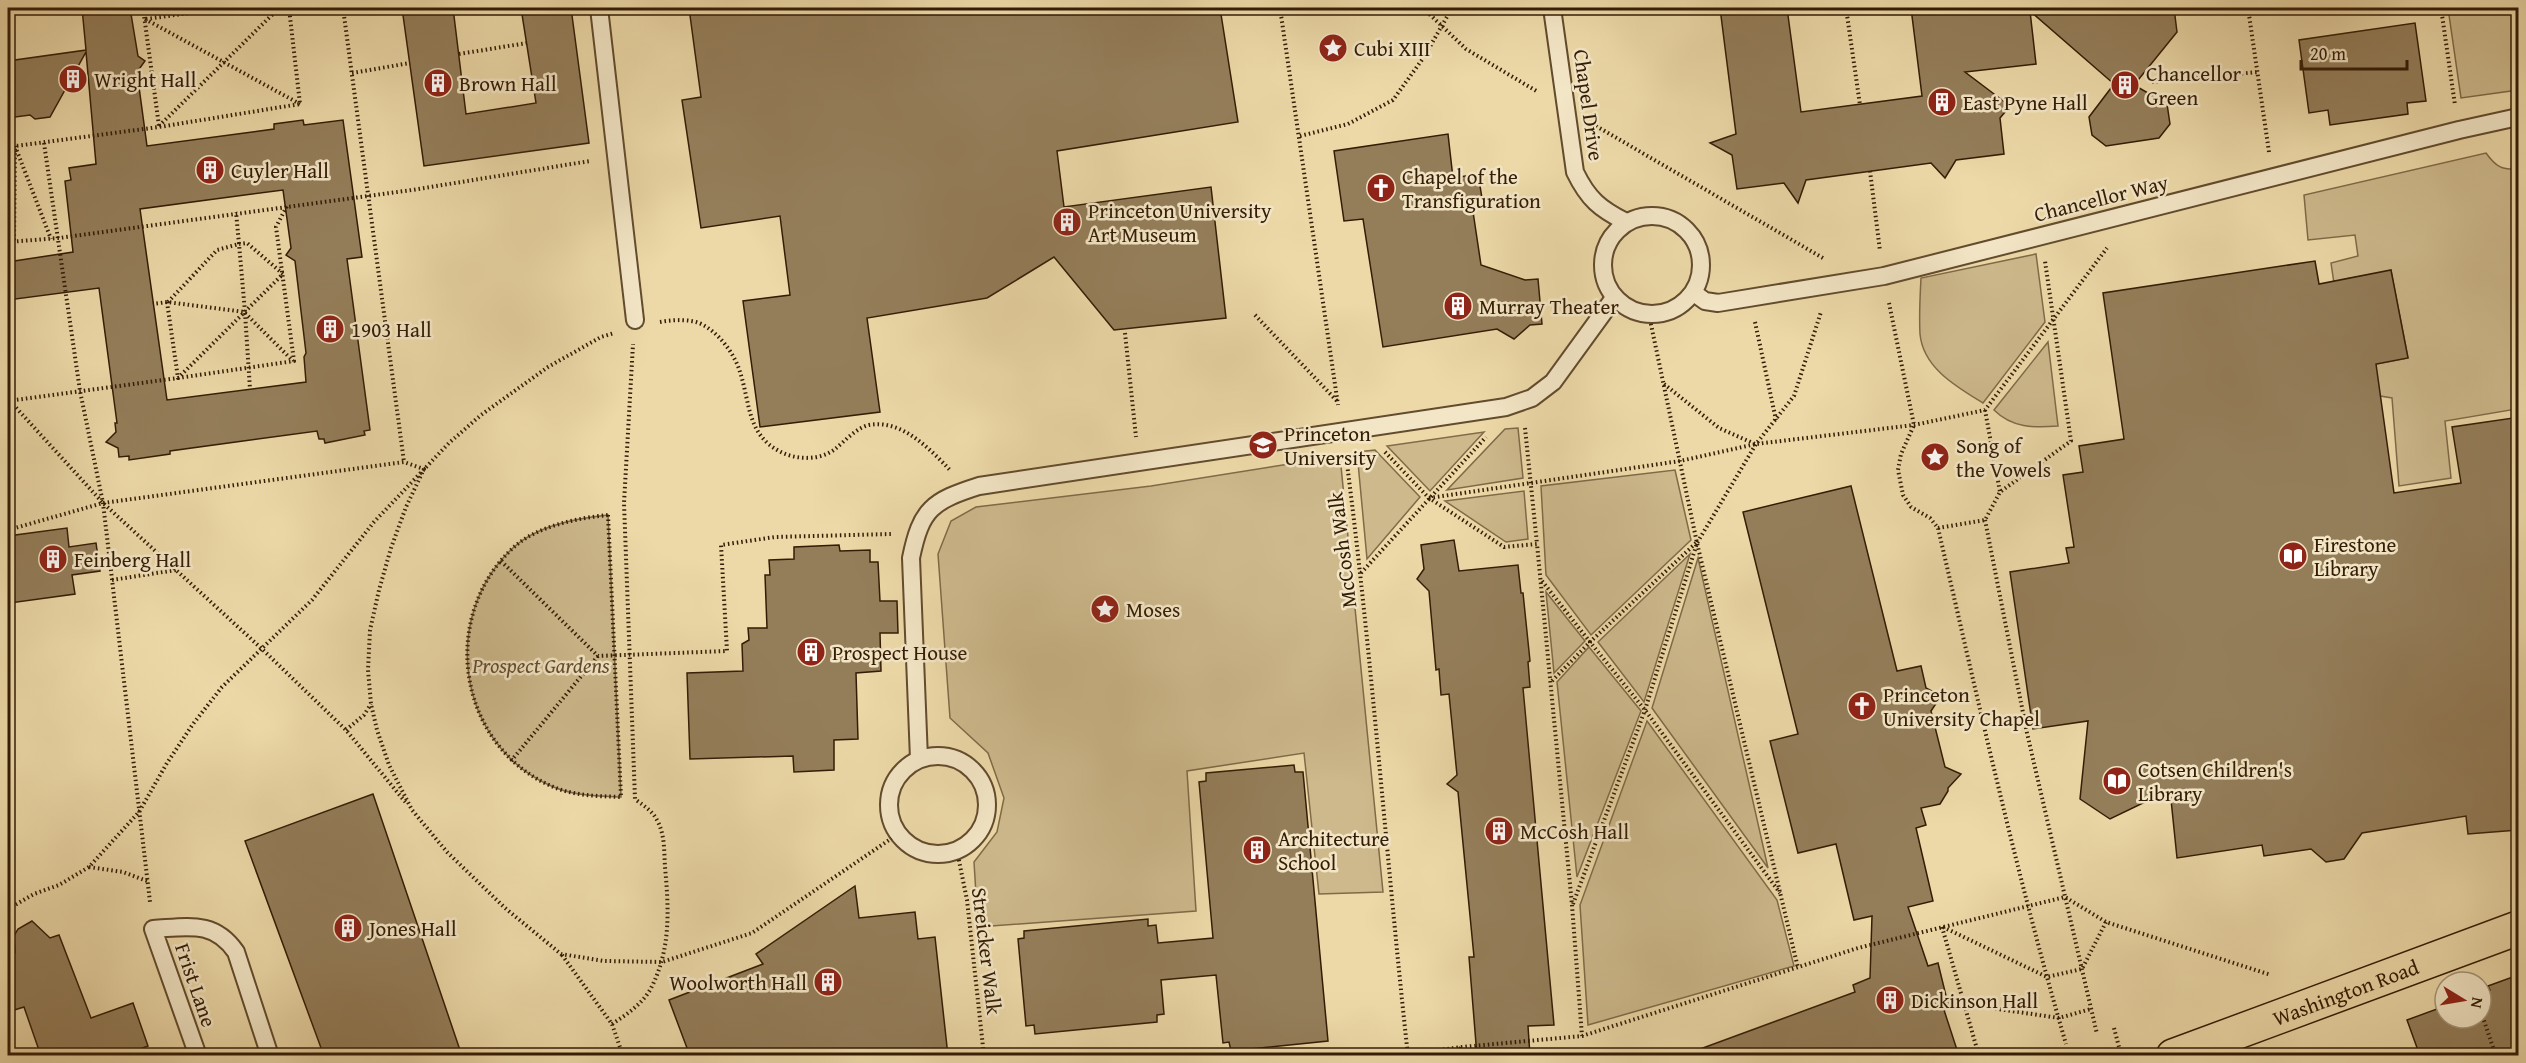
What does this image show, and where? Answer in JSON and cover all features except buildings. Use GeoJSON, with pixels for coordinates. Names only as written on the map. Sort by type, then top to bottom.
{"type":"FeatureCollection","features":[{"type":"Feature","properties":{"kind":"main road","name":"Washington Road"},"geometry":{"type":"LineString","coordinates":[[2173,1056],[2518,928]]}},
{"type":"Feature","properties":{"kind":"lane"},"geometry":{"type":"LineString","coordinates":[[599,8],[634,323]]}},
{"type":"Feature","properties":{"kind":"lane","name":"Chapel Drive"},"geometry":{"type":"LineString","coordinates":[[1552,8],[1575,172],[1584,191],[1604,211],[1626,222]]}},
{"type":"Feature","properties":{"kind":"lane","name":"Chancellor Way"},"geometry":{"type":"LineString","coordinates":[[1694,293],[1705,301],[1718,303],[1884,276],[2518,117]]}},
{"type":"Feature","properties":{"kind":"lane"},"geometry":{"type":"LineString","coordinates":[[1641,216],[1658,216],[1675,221],[1688,231],[1698,246],[1701,276],[1694,293],[1682,305],[1666,313],[1649,315],[1628,309],[1614,298],[1605,283],[1602,266],[1605,249],[1613,234],[1626,222],[1641,216]]}},
{"type":"Feature","properties":{"kind":"lane"},"geometry":{"type":"LineString","coordinates":[[919,759],[911,558],[916,533],[924,517],[934,505],[956,493],[979,486],[1342,430],[1475,413],[1522,402],[1532,398],[1553,382],[1614,298]]}},
{"type":"Feature","properties":{"kind":"lane"},"geometry":{"type":"LineString","coordinates":[[935,756],[949,757],[964,763],[977,774],[985,788],[988,804],[985,821],[977,836],[957,851],[934,855],[921,852],[898,834],[892,822],[890,793],[896,780],[905,769],[919,759],[935,756]]}},
{"type":"Feature","properties":{"kind":"lane"},"geometry":{"type":"LineString","coordinates":[[153,929],[203,928],[217,932],[228,941],[236,952],[270,1056]]}},
{"type":"Feature","properties":{"kind":"lane","name":"Frist Lane"},"geometry":{"type":"LineString","coordinates":[[153,929],[198,1056]]}},
{"type":"Feature","properties":{"kind":"path"},"geometry":{"type":"LineString","coordinates":[[143,8],[159,127]]}},
{"type":"Feature","properties":{"kind":"path"},"geometry":{"type":"LineString","coordinates":[[145,19],[226,8]]}},
{"type":"Feature","properties":{"kind":"path"},"geometry":{"type":"LineString","coordinates":[[159,127],[279,8]]}},
{"type":"Feature","properties":{"kind":"path"},"geometry":{"type":"LineString","coordinates":[[289,8],[300,104]]}},
{"type":"Feature","properties":{"kind":"path"},"geometry":{"type":"LineString","coordinates":[[343,8],[370,195],[404,462]]}},
{"type":"Feature","properties":{"kind":"path","name":"McCosh Walk"},"geometry":{"type":"LineString","coordinates":[[1280,8],[1361,573],[1391,910],[1408,1055]]}},
{"type":"Feature","properties":{"kind":"path"},"geometry":{"type":"LineString","coordinates":[[1423,8],[1466,49],[1862,280]]}},
{"type":"Feature","properties":{"kind":"path"},"geometry":{"type":"LineString","coordinates":[[1300,136],[1348,124],[1393,100],[1424,57],[1452,8]]}},
{"type":"Feature","properties":{"kind":"path"},"geometry":{"type":"LineString","coordinates":[[1846,8],[1860,105]]}},
{"type":"Feature","properties":{"kind":"path"},"geometry":{"type":"LineString","coordinates":[[2248,8],[2272,177]]}},
{"type":"Feature","properties":{"kind":"path"},"geometry":{"type":"LineString","coordinates":[[2442,8],[2459,130]]}},
{"type":"Feature","properties":{"kind":"path"},"geometry":{"type":"LineString","coordinates":[[145,19],[300,104]]}},
{"type":"Feature","properties":{"kind":"path"},"geometry":{"type":"LineString","coordinates":[[459,54],[526,43]]}},
{"type":"Feature","properties":{"kind":"path"},"geometry":{"type":"LineString","coordinates":[[352,73],[410,63]]}},
{"type":"Feature","properties":{"kind":"path"},"geometry":{"type":"LineString","coordinates":[[2152,82],[2258,72]]}},
{"type":"Feature","properties":{"kind":"path"},"geometry":{"type":"LineString","coordinates":[[8,147],[159,127],[300,104]]}},
{"type":"Feature","properties":{"kind":"path"},"geometry":{"type":"LineString","coordinates":[[44,143],[80,391],[103,502],[153,929]]}},
{"type":"Feature","properties":{"kind":"path"},"geometry":{"type":"LineString","coordinates":[[15,146],[51,239]]}},
{"type":"Feature","properties":{"kind":"path"},"geometry":{"type":"LineString","coordinates":[[14,242],[15,146]]}},
{"type":"Feature","properties":{"kind":"path"},"geometry":{"type":"LineString","coordinates":[[8,242],[59,238],[370,195],[591,160]]}},
{"type":"Feature","properties":{"kind":"path"},"geometry":{"type":"LineString","coordinates":[[1870,171],[1884,276],[1914,425],[1901,454],[1898,470],[1903,495],[1911,507],[1930,518],[1938,528],[1988,746],[2066,1044]]}},
{"type":"Feature","properties":{"kind":"path"},"geometry":{"type":"LineString","coordinates":[[287,206],[276,227],[294,361]]}},
{"type":"Feature","properties":{"kind":"path"},"geometry":{"type":"LineString","coordinates":[[1429,498],[1680,461],[1756,444],[1914,425],[1985,410],[2053,317],[2136,212]]}},
{"type":"Feature","properties":{"kind":"path"},"geometry":{"type":"LineString","coordinates":[[236,213],[250,389]]}},
{"type":"Feature","properties":{"kind":"path"},"geometry":{"type":"LineString","coordinates":[[8,220],[14,242]]}},
{"type":"Feature","properties":{"kind":"path"},"geometry":{"type":"LineString","coordinates":[[2042,236],[2071,441],[2000,492],[1985,520],[2026,733],[2097,1034]]}},
{"type":"Feature","properties":{"kind":"path"},"geometry":{"type":"LineString","coordinates":[[167,302],[217,249],[247,243],[283,274]]}},
{"type":"Feature","properties":{"kind":"path"},"geometry":{"type":"LineString","coordinates":[[178,378],[283,274]]}},
{"type":"Feature","properties":{"kind":"path"},"geometry":{"type":"LineString","coordinates":[[1572,905],[1645,710],[1696,543],[1756,444],[1794,396],[1829,286]]}},
{"type":"Feature","properties":{"kind":"path"},"geometry":{"type":"LineString","coordinates":[[1750,298],[1776,421]]}},
{"type":"Feature","properties":{"kind":"path"},"geometry":{"type":"LineString","coordinates":[[153,304],[167,302],[245,312],[294,361]]}},
{"type":"Feature","properties":{"kind":"path"},"geometry":{"type":"LineString","coordinates":[[167,302],[178,378]]}},
{"type":"Feature","properties":{"kind":"path"},"geometry":{"type":"LineString","coordinates":[[1255,315],[1338,401]]}},
{"type":"Feature","properties":{"kind":"path"},"geometry":{"type":"LineString","coordinates":[[1649,315],[1696,543],[1798,968]]}},
{"type":"Feature","properties":{"kind":"path"},"geometry":{"type":"LineString","coordinates":[[8,909],[34,894],[59,885],[89,867],[139,812],[193,724],[222,687],[312,600],[374,522],[424,469],[481,415],[548,367],[601,337],[634,323],[674,320],[698,323],[715,335],[737,362],[754,427],[766,442],[779,452],[794,457],[822,456],[868,425],[887,426],[907,432],[956,477]]}},
{"type":"Feature","properties":{"kind":"path"},"geometry":{"type":"LineString","coordinates":[[612,1024],[633,1010],[649,992],[662,962],[669,917],[663,835],[657,820],[649,809],[635,800],[624,503],[634,323]]}},
{"type":"Feature","properties":{"kind":"path"},"geometry":{"type":"LineString","coordinates":[[1125,333],[1139,462]]}},
{"type":"Feature","properties":{"kind":"path"},"geometry":{"type":"LineString","coordinates":[[9,401],[294,361]]}},
{"type":"Feature","properties":{"kind":"path"},"geometry":{"type":"LineString","coordinates":[[1663,384],[1719,428],[1756,444]]}},
{"type":"Feature","properties":{"kind":"path"},"geometry":{"type":"LineString","coordinates":[[9,401],[103,502],[346,730],[447,852],[505,908],[561,954],[612,1024],[623,1056]]}},
{"type":"Feature","properties":{"kind":"path"},"geometry":{"type":"LineString","coordinates":[[1522,402],[1538,544],[1582,1036]]}},
{"type":"Feature","properties":{"kind":"path"},"geometry":{"type":"LineString","coordinates":[[1985,410],[2000,492]]}},
{"type":"Feature","properties":{"kind":"path"},"geometry":{"type":"LineString","coordinates":[[1361,573],[1491,432]]}},
{"type":"Feature","properties":{"kind":"path"},"geometry":{"type":"LineString","coordinates":[[1382,450],[1429,498],[1504,547],[1538,544]]}},
{"type":"Feature","properties":{"kind":"path"},"geometry":{"type":"LineString","coordinates":[[8,530],[103,502],[404,462],[424,469]]}},
{"type":"Feature","properties":{"kind":"path"},"geometry":{"type":"LineString","coordinates":[[412,810],[389,765],[371,704],[368,670],[370,630],[378,590],[405,507],[424,469]]}},
{"type":"Feature","properties":{"kind":"path"},"geometry":{"type":"LineString","coordinates":[[608,515],[621,797],[580,795],[549,785],[511,761],[496,743],[477,712],[467,675],[467,641],[474,609],[501,561],[515,545],[536,534],[572,519],[608,515]]}},
{"type":"Feature","properties":{"kind":"path"},"geometry":{"type":"LineString","coordinates":[[1938,528],[1985,520]]}},
{"type":"Feature","properties":{"kind":"path"},"geometry":{"type":"LineString","coordinates":[[511,761],[598,656],[727,651],[721,545],[775,537],[916,533]]}},
{"type":"Feature","properties":{"kind":"path"},"geometry":{"type":"LineString","coordinates":[[1551,682],[1590,642],[1696,543]]}},
{"type":"Feature","properties":{"kind":"path"},"geometry":{"type":"LineString","coordinates":[[501,561],[598,656]]}},
{"type":"Feature","properties":{"kind":"path"},"geometry":{"type":"LineString","coordinates":[[112,580],[177,570]]}},
{"type":"Feature","properties":{"kind":"path"},"geometry":{"type":"LineString","coordinates":[[1541,581],[1645,710],[1782,896]]}},
{"type":"Feature","properties":{"kind":"path"},"geometry":{"type":"LineString","coordinates":[[346,730],[364,715],[371,704]]}},
{"type":"Feature","properties":{"kind":"path"},"geometry":{"type":"LineString","coordinates":[[561,954],[604,961],[662,962],[752,933],[898,834]]}},
{"type":"Feature","properties":{"kind":"path","name":"Streicker Walk"},"geometry":{"type":"LineString","coordinates":[[957,851],[967,900],[984,1056]]}},
{"type":"Feature","properties":{"kind":"path"},"geometry":{"type":"LineString","coordinates":[[89,867],[123,872],[147,881]]}},
{"type":"Feature","properties":{"kind":"path"},"geometry":{"type":"LineString","coordinates":[[1394,1056],[1582,1036],[1858,948],[2065,897],[2106,922],[2271,975]]}},
{"type":"Feature","properties":{"kind":"path"},"geometry":{"type":"LineString","coordinates":[[2082,969],[2106,922]]}},
{"type":"Feature","properties":{"kind":"path"},"geometry":{"type":"LineString","coordinates":[[1942,927],[2047,977],[2082,969]]}},
{"type":"Feature","properties":{"kind":"path"},"geometry":{"type":"LineString","coordinates":[[1942,927],[1979,1056]]}},
{"type":"Feature","properties":{"kind":"path"},"geometry":{"type":"LineString","coordinates":[[1964,1004],[2059,1018],[2091,1009]]}},
{"type":"Feature","properties":{"kind":"path"},"geometry":{"type":"LineString","coordinates":[[2114,1028],[2119,1047]]}},
{"type":"Feature","properties":{"kind":"path"},"geometry":{"type":"LineString","coordinates":[[2487,1030],[2496,1056]]}},
{"type":"Feature","properties":{"kind":"path"},"geometry":{"type":"LineString","coordinates":[[1455,1056],[1462,1047]]}},
{"type":"Feature","properties":{"kind":"path"},"geometry":{"type":"LineString","coordinates":[[2050,1049],[2052,1056]]}},
{"type":"Feature","properties":{"kind":"green space"},"geometry":{"type":"Polygon","coordinates":[[[2448,8],[2518,8],[2518,90],[2461,98],[2448,8]]]}},
{"type":"Feature","properties":{"kind":"green space"},"geometry":{"type":"Polygon","coordinates":[[[2486,153],[2500,167],[2518,169],[2518,424],[2516,409],[2445,421],[2451,478],[2399,486],[2392,398],[2350,391],[2331,263],[2358,256],[2355,235],[2308,240],[2304,195],[2486,153]],[[2391,271],[2345,279],[2361,367],[2408,358],[2391,271]]]}},
{"type":"Feature","properties":{"kind":"green space"},"geometry":{"type":"Polygon","coordinates":[[[2036,254],[2045,322],[1983,403],[1952,383],[1934,367],[1927,357],[1920,334],[1921,278],[2036,254]]]}},
{"type":"Feature","properties":{"kind":"green space"},"geometry":{"type":"Polygon","coordinates":[[[2048,342],[2058,426],[2032,427],[2016,424],[1994,410],[2048,342]]]}},
{"type":"Feature","properties":{"kind":"green space"},"geometry":{"type":"Polygon","coordinates":[[[1518,428],[1523,478],[1447,490],[1505,429],[1518,428]]]}},
{"type":"Feature","properties":{"kind":"green space"},"geometry":{"type":"Polygon","coordinates":[[[1484,432],[1430,491],[1387,446],[1484,432]]]}},
{"type":"Feature","properties":{"kind":"green space"},"geometry":{"type":"Polygon","coordinates":[[[1375,450],[1420,497],[1367,559],[1357,452],[1375,450]]]}},
{"type":"Feature","properties":{"kind":"green space"},"geometry":{"type":"Polygon","coordinates":[[[1340,456],[1383,892],[1319,894],[1304,753],[1187,771],[1196,911],[978,927],[974,862],[997,832],[1004,798],[988,753],[950,718],[938,554],[951,521],[976,507],[1151,486],[1340,456]]]}},
{"type":"Feature","properties":{"kind":"green space"},"geometry":{"type":"Polygon","coordinates":[[[1675,470],[1691,540],[1591,635],[1546,575],[1541,486],[1675,470]]]}},
{"type":"Feature","properties":{"kind":"green space"},"geometry":{"type":"Polygon","coordinates":[[[1524,491],[1528,539],[1506,542],[1445,501],[1524,491]]]}},
{"type":"Feature","properties":{"kind":"green space","name":"Prospect Gardens"},"geometry":{"type":"Polygon","coordinates":[[[608,515],[621,797],[584,795],[566,791],[549,785],[518,766],[494,740],[478,709],[469,676],[468,641],[475,607],[490,575],[514,547],[546,528],[584,518],[608,515]]]}},
{"type":"Feature","properties":{"kind":"green space"},"geometry":{"type":"Polygon","coordinates":[[[1690,554],[1644,702],[1598,642],[1690,554]]]}},
{"type":"Feature","properties":{"kind":"green space"},"geometry":{"type":"Polygon","coordinates":[[[1698,558],[1768,868],[1652,708],[1698,558]]]}},
{"type":"Feature","properties":{"kind":"green space"},"geometry":{"type":"Polygon","coordinates":[[[1546,592],[1585,641],[1554,673],[1546,592]]]}},
{"type":"Feature","properties":{"kind":"green space"},"geometry":{"type":"Polygon","coordinates":[[[1589,647],[1641,711],[1577,877],[1557,682],[1589,647]]]}},
{"type":"Feature","properties":{"kind":"green space"},"geometry":{"type":"Polygon","coordinates":[[[1647,721],[1777,900],[1794,966],[1588,1025],[1580,905],[1647,721]]]}},
{"type":"Feature","properties":{"kind":"place","name":"Cubi XIII"},"geometry":{"type":"Point","coordinates":[1333,48]}},
{"type":"Feature","properties":{"kind":"place","name":"Wright Hall"},"geometry":{"type":"Point","coordinates":[73,79]}},
{"type":"Feature","properties":{"kind":"place","name":"Brown Hall"},"geometry":{"type":"Point","coordinates":[438,83]}},
{"type":"Feature","properties":{"kind":"place","name":"Chancellor Green"},"geometry":{"type":"Point","coordinates":[2125,85]}},
{"type":"Feature","properties":{"kind":"place","name":"East Pyne Hall"},"geometry":{"type":"Point","coordinates":[1942,102]}},
{"type":"Feature","properties":{"kind":"place","name":"Cuyler Hall"},"geometry":{"type":"Point","coordinates":[210,170]}},
{"type":"Feature","properties":{"kind":"place","name":"Chapel of the Transfiguration"},"geometry":{"type":"Point","coordinates":[1381,188]}},
{"type":"Feature","properties":{"kind":"place","name":"Princeton University Art Museum"},"geometry":{"type":"Point","coordinates":[1067,222]}},
{"type":"Feature","properties":{"kind":"place","name":"Murray Theater"},"geometry":{"type":"Point","coordinates":[1458,306]}},
{"type":"Feature","properties":{"kind":"place","name":"1903 Hall"},"geometry":{"type":"Point","coordinates":[330,329]}},
{"type":"Feature","properties":{"kind":"place","name":"Princeton University"},"geometry":{"type":"Point","coordinates":[1263,445]}},
{"type":"Feature","properties":{"kind":"place","name":"Song of the Vowels"},"geometry":{"type":"Point","coordinates":[1935,457]}},
{"type":"Feature","properties":{"kind":"place","name":"Firestone Library"},"geometry":{"type":"Point","coordinates":[2293,556]}},
{"type":"Feature","properties":{"kind":"place","name":"Feinberg Hall"},"geometry":{"type":"Point","coordinates":[53,559]}},
{"type":"Feature","properties":{"kind":"place","name":"Moses"},"geometry":{"type":"Point","coordinates":[1105,609]}},
{"type":"Feature","properties":{"kind":"place","name":"Prospect House"},"geometry":{"type":"Point","coordinates":[811,652]}},
{"type":"Feature","properties":{"kind":"place","name":"Princeton University Chapel"},"geometry":{"type":"Point","coordinates":[1862,706]}},
{"type":"Feature","properties":{"kind":"place","name":"Cotsen Children's Library"},"geometry":{"type":"Point","coordinates":[2117,781]}},
{"type":"Feature","properties":{"kind":"place","name":"McCosh Hall"},"geometry":{"type":"Point","coordinates":[1499,831]}},
{"type":"Feature","properties":{"kind":"place","name":"Architecture School"},"geometry":{"type":"Point","coordinates":[1257,850]}},
{"type":"Feature","properties":{"kind":"place","name":"Jones Hall"},"geometry":{"type":"Point","coordinates":[348,928]}},
{"type":"Feature","properties":{"kind":"place","name":"Woolworth Hall"},"geometry":{"type":"Point","coordinates":[828,982]}},
{"type":"Feature","properties":{"kind":"place","name":"Dickinson Hall"},"geometry":{"type":"Point","coordinates":[1890,1000]}}]}
